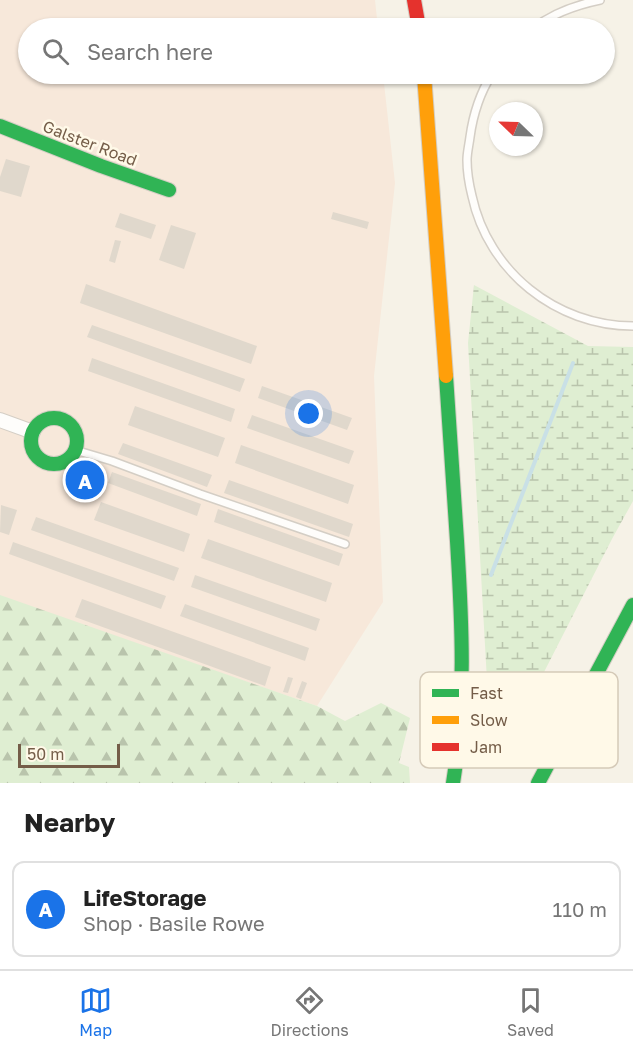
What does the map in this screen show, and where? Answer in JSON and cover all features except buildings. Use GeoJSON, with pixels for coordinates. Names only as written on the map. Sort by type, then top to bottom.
{"type":"FeatureCollection","features":[{"type":"Feature","properties":{"kind":"main road"},"geometry":{"type":"LineString","coordinates":[[414,0],[417,18]]}},
{"type":"Feature","properties":{"kind":"main road"},"geometry":{"type":"LineString","coordinates":[[425,84],[447,384],[462,629],[462,672]]}},
{"type":"Feature","properties":{"kind":"main road","name":"Galster Road"},"geometry":{"type":"LineString","coordinates":[[0,126],[169,190]]}},
{"type":"Feature","properties":{"kind":"main road"},"geometry":{"type":"LineString","coordinates":[[46,419],[64,420],[72,426],[77,435],[74,454],[66,461],[57,464],[40,460],[32,447],[33,432],[38,424],[46,419]]}},
{"type":"Feature","properties":{"kind":"main road"},"geometry":{"type":"LineString","coordinates":[[597,672],[633,605]]}},
{"type":"Feature","properties":{"kind":"main road"},"geometry":{"type":"LineString","coordinates":[[453,783],[455,768]]}},
{"type":"Feature","properties":{"kind":"main road"},"geometry":{"type":"LineString","coordinates":[[538,783],[546,768]]}},
{"type":"Feature","properties":{"kind":"street"},"geometry":{"type":"LineString","coordinates":[[0,420],[33,432]]}},
{"type":"Feature","properties":{"kind":"lane"},"geometry":{"type":"LineString","coordinates":[[549,18],[584,3],[600,0]]}},
{"type":"Feature","properties":{"kind":"lane"},"geometry":{"type":"LineString","coordinates":[[485,84],[472,120],[467,158],[468,177],[476,215],[483,233],[503,264],[528,288],[556,306],[584,319],[615,326],[633,326]]}},
{"type":"Feature","properties":{"kind":"lane"},"geometry":{"type":"LineString","coordinates":[[75,450],[345,544]]}},
{"type":"Feature","properties":{"kind":"shaded area"},"geometry":{"type":"Polygon","coordinates":[[[0,0],[375,0],[377,18],[18,18],[18,84],[384,84],[395,183],[374,376],[383,602],[317,706],[0,597],[0,0]]]}},
{"type":"Feature","properties":{"kind":"green space"},"geometry":{"type":"Polygon","coordinates":[[[474,285],[588,346],[633,347],[633,501],[544,672],[487,672],[468,343],[474,285]]]}},
{"type":"Feature","properties":{"kind":"green space"},"geometry":{"type":"Polygon","coordinates":[[[0,595],[317,706],[345,721],[381,703],[410,718],[399,763],[409,767],[410,783],[0,783],[0,595]]]}},
{"type":"Feature","properties":{"kind":"waterway"},"geometry":{"type":"LineString","coordinates":[[491,575],[573,363]]}},
{"type":"Feature","properties":{"kind":"traffic: fast"},"geometry":{"type":"LineString","coordinates":[[0,126],[169,190]]}},
{"type":"Feature","properties":{"kind":"traffic: fast"},"geometry":{"type":"LineString","coordinates":[[446,376],[457,541],[461,672]]}},
{"type":"Feature","properties":{"kind":"traffic: fast"},"geometry":{"type":"LineString","coordinates":[[54,418],[70,425],[77,441],[70,457],[54,464],[38,457],[31,441],[38,425],[54,418]]}},
{"type":"Feature","properties":{"kind":"traffic: fast"},"geometry":{"type":"LineString","coordinates":[[597,672],[633,605]]}},
{"type":"Feature","properties":{"kind":"traffic: fast"},"geometry":{"type":"LineString","coordinates":[[453,783],[455,768]]}},
{"type":"Feature","properties":{"kind":"traffic: fast"},"geometry":{"type":"LineString","coordinates":[[538,783],[546,768]]}},
{"type":"Feature","properties":{"kind":"traffic: slow"},"geometry":{"type":"LineString","coordinates":[[425,84],[446,376]]}},
{"type":"Feature","properties":{"kind":"traffic: jam"},"geometry":{"type":"LineString","coordinates":[[414,0],[417,18]]}},
{"type":"Feature","properties":{"kind":"place","name":"LifeStorage"},"geometry":{"type":"Point","coordinates":[85,480]}}]}
